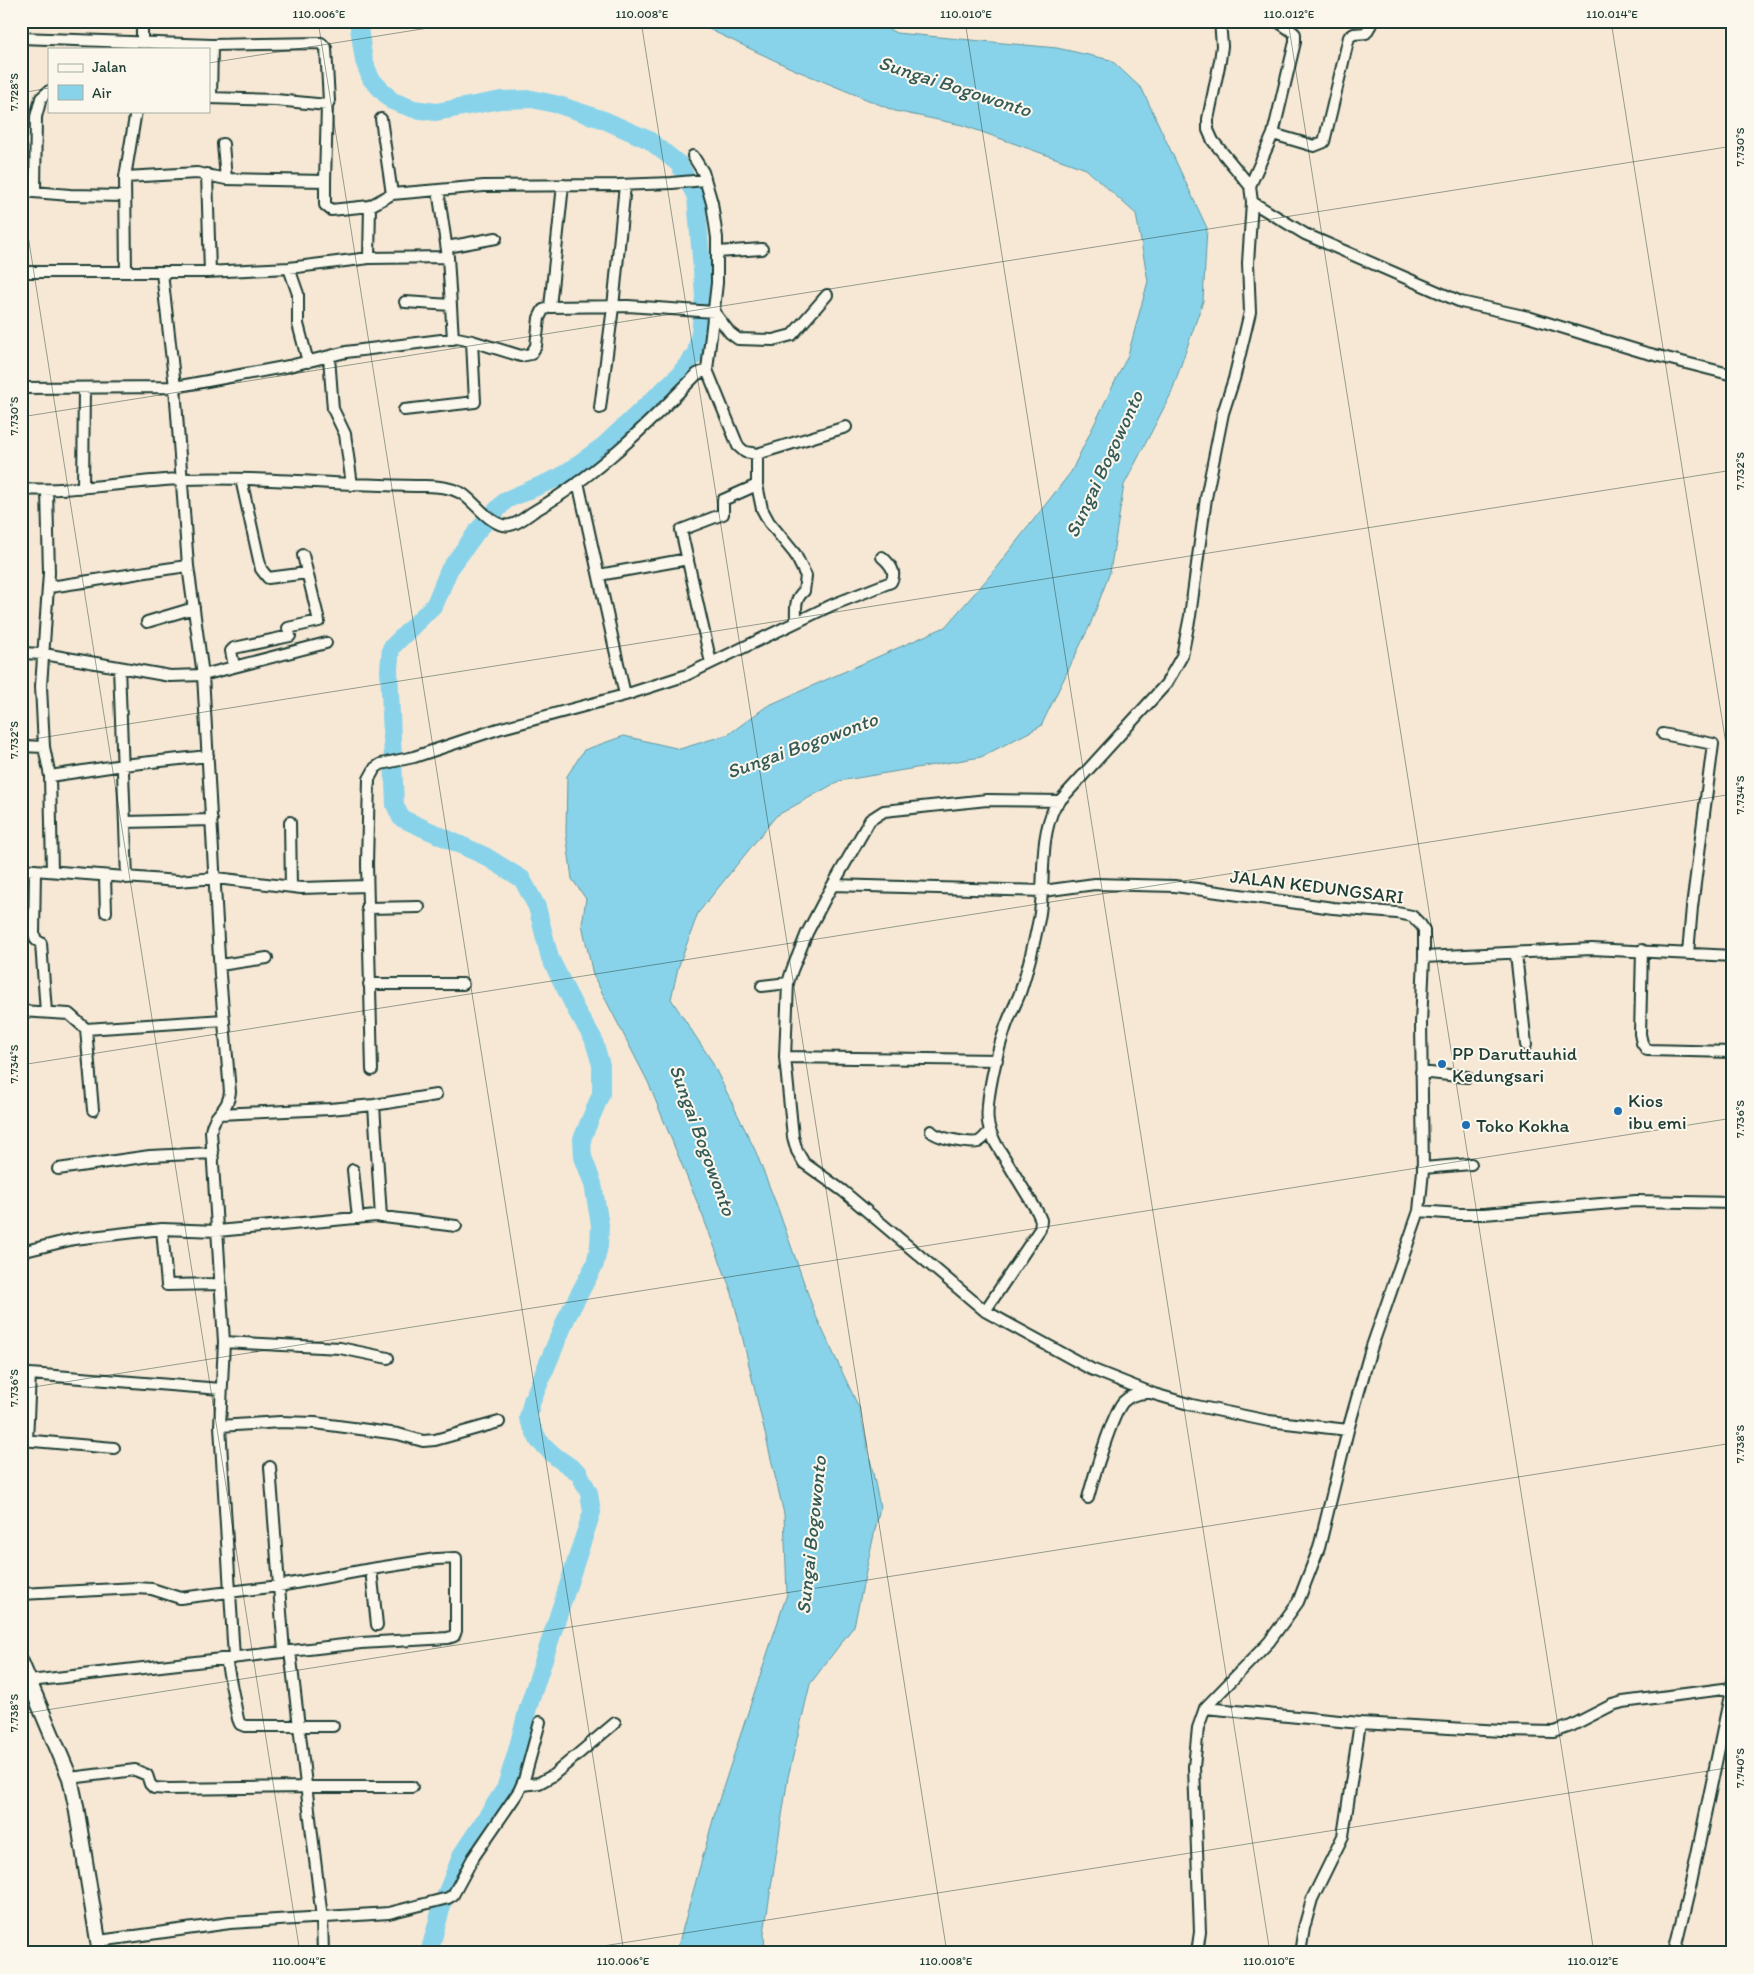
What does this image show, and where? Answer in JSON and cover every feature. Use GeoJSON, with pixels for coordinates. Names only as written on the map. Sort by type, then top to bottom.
{"type":"FeatureCollection","features":[{"type":"Feature","properties":{"kind":"main road"},"geometry":{"type":"LineString","coordinates":[[21,1662],[24,1681],[70,1778],[99,1947]]}},
{"type":"Feature","properties":{"kind":"street"},"geometry":{"type":"LineString","coordinates":[[142,21],[142,46]]}},
{"type":"Feature","properties":{"kind":"street"},"geometry":{"type":"LineString","coordinates":[[1220,21],[1222,46],[1208,119],[1208,130],[1213,142],[1250,186]]}},
{"type":"Feature","properties":{"kind":"street"},"geometry":{"type":"LineString","coordinates":[[985,1311],[1040,1229],[1040,1220],[996,1144],[990,1131],[988,1120],[997,1060],[1004,1031],[1020,993],[1032,952],[1043,891],[1043,867],[1048,821],[1055,806],[1166,684],[1182,656],[1190,616],[1206,498],[1222,413],[1234,379],[1250,312],[1248,264],[1252,202],[1250,186],[1273,134],[1296,37],[1294,32],[1278,21]]}},
{"type":"Feature","properties":{"kind":"street"},"geometry":{"type":"LineString","coordinates":[[1273,134],[1314,146],[1324,142],[1349,38],[1354,34],[1366,33],[1373,21]]}},
{"type":"Feature","properties":{"kind":"street"},"geometry":{"type":"LineString","coordinates":[[21,38],[99,45],[142,46],[321,43],[327,52],[329,100],[327,105],[325,205],[328,209],[337,210],[370,206],[392,194],[484,186],[624,185],[705,180]]}},
{"type":"Feature","properties":{"kind":"street"},"geometry":{"type":"LineString","coordinates":[[212,45],[210,98],[276,100],[327,105]]}},
{"type":"Feature","properties":{"kind":"street"},"geometry":{"type":"LineString","coordinates":[[35,191],[36,116],[41,98],[48,92]]}},
{"type":"Feature","properties":{"kind":"street"},"geometry":{"type":"LineString","coordinates":[[126,272],[125,178],[136,112]]}},
{"type":"Feature","properties":{"kind":"street"},"geometry":{"type":"LineString","coordinates":[[381,119],[392,194]]}},
{"type":"Feature","properties":{"kind":"street"},"geometry":{"type":"LineString","coordinates":[[223,144],[226,179]]}},
{"type":"Feature","properties":{"kind":"street"},"geometry":{"type":"LineString","coordinates":[[693,156],[703,172],[712,203],[717,252],[718,283],[712,312],[707,370],[738,446],[746,452],[758,454],[846,426]]}},
{"type":"Feature","properties":{"kind":"street"},"geometry":{"type":"LineString","coordinates":[[125,178],[197,173],[226,179],[325,181]]}},
{"type":"Feature","properties":{"kind":"street"},"geometry":{"type":"LineString","coordinates":[[207,174],[210,272]]}},
{"type":"Feature","properties":{"kind":"street"},"geometry":{"type":"LineString","coordinates":[[550,307],[563,185]]}},
{"type":"Feature","properties":{"kind":"street"},"geometry":{"type":"LineString","coordinates":[[600,408],[613,307],[624,185]]}},
{"type":"Feature","properties":{"kind":"street"},"geometry":{"type":"LineString","coordinates":[[438,190],[447,252],[453,339]]}},
{"type":"Feature","properties":{"kind":"street"},"geometry":{"type":"LineString","coordinates":[[21,191],[70,195],[124,196]]}},
{"type":"Feature","properties":{"kind":"street"},"geometry":{"type":"LineString","coordinates":[[1252,202],[1305,234],[1461,302],[1528,317],[1643,352],[1733,375]]}},
{"type":"Feature","properties":{"kind":"street"},"geometry":{"type":"LineString","coordinates":[[369,258],[370,206]]}},
{"type":"Feature","properties":{"kind":"street"},"geometry":{"type":"LineString","coordinates":[[21,272],[162,273],[290,268],[369,258],[447,252],[496,238]]}},
{"type":"Feature","properties":{"kind":"street"},"geometry":{"type":"LineString","coordinates":[[717,252],[762,249]]}},
{"type":"Feature","properties":{"kind":"street"},"geometry":{"type":"LineString","coordinates":[[290,268],[298,294],[298,324],[308,362]]}},
{"type":"Feature","properties":{"kind":"street"},"geometry":{"type":"LineString","coordinates":[[162,273],[175,388],[188,566],[203,675],[220,965],[230,1092],[229,1102],[212,1123],[211,1131],[224,1342],[220,1426],[229,1592],[230,1659],[240,1724],[245,1726],[333,1726]]}},
{"type":"Feature","properties":{"kind":"street"},"geometry":{"type":"LineString","coordinates":[[21,388],[175,388],[308,362],[346,352],[453,339],[472,341],[521,356],[531,354],[536,346],[539,318],[543,310],[550,307],[613,307],[712,312],[730,333],[738,339],[773,340],[792,335],[827,295]]}},
{"type":"Feature","properties":{"kind":"street"},"geometry":{"type":"LineString","coordinates":[[405,302],[451,305]]}},
{"type":"Feature","properties":{"kind":"street"},"geometry":{"type":"LineString","coordinates":[[404,410],[475,402],[472,341]]}},
{"type":"Feature","properties":{"kind":"street"},"geometry":{"type":"LineString","coordinates":[[329,357],[332,408],[345,434],[352,485]]}},
{"type":"Feature","properties":{"kind":"street"},"geometry":{"type":"LineString","coordinates":[[21,489],[46,491],[183,479],[241,479],[352,485],[436,486],[450,488],[464,494],[480,510],[499,524],[510,526],[556,499],[578,482],[632,439],[697,374],[707,370]]}},
{"type":"Feature","properties":{"kind":"street"},"geometry":{"type":"LineString","coordinates":[[83,488],[84,388]]}},
{"type":"Feature","properties":{"kind":"street"},"geometry":{"type":"LineString","coordinates":[[758,454],[757,485],[762,509],[769,522],[795,554],[806,576],[804,591],[798,596],[796,604],[796,622]]}},
{"type":"Feature","properties":{"kind":"street"},"geometry":{"type":"LineString","coordinates":[[241,479],[261,569],[268,578],[308,573]]}},
{"type":"Feature","properties":{"kind":"street"},"geometry":{"type":"LineString","coordinates":[[578,482],[625,695]]}},
{"type":"Feature","properties":{"kind":"street"},"geometry":{"type":"LineString","coordinates":[[711,663],[681,530],[723,514],[723,500],[757,485]]}},
{"type":"Feature","properties":{"kind":"street"},"geometry":{"type":"LineString","coordinates":[[46,491],[48,587],[40,686],[44,747],[50,776],[52,871]]}},
{"type":"Feature","properties":{"kind":"street"},"geometry":{"type":"LineString","coordinates":[[234,666],[231,651],[234,648],[290,636],[288,628],[319,621],[303,555]]}},
{"type":"Feature","properties":{"kind":"street"},"geometry":{"type":"LineString","coordinates":[[372,1070],[367,886],[369,779],[375,768],[381,764],[405,759],[498,729],[625,695],[684,676],[832,605],[891,582],[893,573],[890,565],[882,557]]}},
{"type":"Feature","properties":{"kind":"street"},"geometry":{"type":"LineString","coordinates":[[599,576],[688,559]]}},
{"type":"Feature","properties":{"kind":"street"},"geometry":{"type":"LineString","coordinates":[[48,587],[107,580],[118,575],[188,566]]}},
{"type":"Feature","properties":{"kind":"street"},"geometry":{"type":"LineString","coordinates":[[147,622],[194,608]]}},
{"type":"Feature","properties":{"kind":"street"},"geometry":{"type":"LineString","coordinates":[[21,653],[44,654],[170,676],[203,675],[326,643]]}},
{"type":"Feature","properties":{"kind":"street"},"geometry":{"type":"LineString","coordinates":[[119,667],[126,878]]}},
{"type":"Feature","properties":{"kind":"street"},"geometry":{"type":"LineString","coordinates":[[1662,734],[1713,744],[1688,953]]}},
{"type":"Feature","properties":{"kind":"street"},"geometry":{"type":"LineString","coordinates":[[21,746],[44,747]]}},
{"type":"Feature","properties":{"kind":"street"},"geometry":{"type":"LineString","coordinates":[[50,776],[123,765],[208,756]]}},
{"type":"Feature","properties":{"kind":"street"},"geometry":{"type":"LineString","coordinates":[[1060,801],[987,800],[884,811],[870,820],[807,933],[788,983],[785,1057],[793,1136],[798,1151],[804,1163],[843,1191],[985,1311],[1091,1369],[1154,1394],[1192,1405],[1269,1421],[1348,1430]]}},
{"type":"Feature","properties":{"kind":"street"},"geometry":{"type":"LineString","coordinates":[[125,822],[212,820]]}},
{"type":"Feature","properties":{"kind":"street"},"geometry":{"type":"LineString","coordinates":[[290,822],[291,887]]}},
{"type":"Feature","properties":{"kind":"street"},"geometry":{"type":"LineString","coordinates":[[21,868],[178,881],[216,878],[291,887],[367,886]]}},
{"type":"Feature","properties":{"kind":"street"},"geometry":{"type":"LineString","coordinates":[[35,870],[34,934],[36,940],[41,943],[46,1012]]}},
{"type":"Feature","properties":{"kind":"street"},"geometry":{"type":"LineString","coordinates":[[105,876],[106,912]]}},
{"type":"Feature","properties":{"kind":"street","name":"JALAN KEDUNGSARI"},"geometry":{"type":"LineString","coordinates":[[833,885],[1043,891],[1095,884],[1175,886],[1333,908],[1397,912],[1412,916],[1424,930],[1421,1072],[1423,1168],[1419,1211],[1370,1352],[1348,1430],[1319,1548],[1298,1602],[1269,1642],[1205,1708]]}},
{"type":"Feature","properties":{"kind":"street"},"geometry":{"type":"LineString","coordinates":[[368,908],[419,907]]}},
{"type":"Feature","properties":{"kind":"street"},"geometry":{"type":"LineString","coordinates":[[1424,957],[1592,949],[1733,956]]}},
{"type":"Feature","properties":{"kind":"street"},"geometry":{"type":"LineString","coordinates":[[1642,950],[1640,1034],[1642,1043],[1647,1050],[1733,1052]]}},
{"type":"Feature","properties":{"kind":"street"},"geometry":{"type":"LineString","coordinates":[[1516,954],[1526,1045]]}},
{"type":"Feature","properties":{"kind":"street"},"geometry":{"type":"LineString","coordinates":[[220,965],[267,958]]}},
{"type":"Feature","properties":{"kind":"street"},"geometry":{"type":"LineString","coordinates":[[762,986],[788,983]]}},
{"type":"Feature","properties":{"kind":"street"},"geometry":{"type":"LineString","coordinates":[[369,984],[463,984]]}},
{"type":"Feature","properties":{"kind":"street"},"geometry":{"type":"LineString","coordinates":[[21,1011],[69,1014],[86,1029],[93,1110]]}},
{"type":"Feature","properties":{"kind":"street"},"geometry":{"type":"LineString","coordinates":[[86,1029],[224,1020]]}},
{"type":"Feature","properties":{"kind":"street"},"geometry":{"type":"LineString","coordinates":[[785,1057],[997,1060]]}},
{"type":"Feature","properties":{"kind":"street"},"geometry":{"type":"LineString","coordinates":[[1421,1072],[1467,1077]]}},
{"type":"Feature","properties":{"kind":"street"},"geometry":{"type":"LineString","coordinates":[[218,1114],[330,1109],[374,1105],[436,1095]]}},
{"type":"Feature","properties":{"kind":"street"},"geometry":{"type":"LineString","coordinates":[[374,1105],[381,1217]]}},
{"type":"Feature","properties":{"kind":"street"},"geometry":{"type":"LineString","coordinates":[[931,1131],[939,1137],[976,1142],[990,1131]]}},
{"type":"Feature","properties":{"kind":"street"},"geometry":{"type":"LineString","coordinates":[[58,1169],[150,1156],[213,1153]]}},
{"type":"Feature","properties":{"kind":"street"},"geometry":{"type":"LineString","coordinates":[[1423,1168],[1471,1164]]}},
{"type":"Feature","properties":{"kind":"street"},"geometry":{"type":"LineString","coordinates":[[353,1170],[358,1218]]}},
{"type":"Feature","properties":{"kind":"street"},"geometry":{"type":"LineString","coordinates":[[1419,1211],[1476,1214],[1636,1202],[1733,1203]]}},
{"type":"Feature","properties":{"kind":"street"},"geometry":{"type":"LineString","coordinates":[[21,1252],[74,1239],[162,1229],[218,1231],[381,1217],[456,1226]]}},
{"type":"Feature","properties":{"kind":"street"},"geometry":{"type":"LineString","coordinates":[[162,1229],[166,1285],[220,1284]]}},
{"type":"Feature","properties":{"kind":"street"},"geometry":{"type":"LineString","coordinates":[[224,1342],[340,1348],[388,1358]]}},
{"type":"Feature","properties":{"kind":"street"},"geometry":{"type":"LineString","coordinates":[[114,1448],[24,1440],[25,1373],[221,1389]]}},
{"type":"Feature","properties":{"kind":"street"},"geometry":{"type":"LineString","coordinates":[[1088,1498],[1111,1428],[1122,1403],[1136,1394],[1154,1394]]}},
{"type":"Feature","properties":{"kind":"street"},"geometry":{"type":"LineString","coordinates":[[220,1426],[280,1422],[315,1424],[398,1434],[423,1441],[435,1440],[499,1422]]}},
{"type":"Feature","properties":{"kind":"street"},"geometry":{"type":"LineString","coordinates":[[270,1467],[279,1586],[299,1725],[322,1918],[323,1953]]}},
{"type":"Feature","properties":{"kind":"street"},"geometry":{"type":"LineString","coordinates":[[21,1594],[137,1588],[152,1589],[180,1598],[279,1586],[371,1569],[436,1559],[456,1558],[456,1630],[454,1636],[448,1638],[361,1643],[24,1681]]}},
{"type":"Feature","properties":{"kind":"street"},"geometry":{"type":"LineString","coordinates":[[371,1569],[377,1625]]}},
{"type":"Feature","properties":{"kind":"street"},"geometry":{"type":"LineString","coordinates":[[1197,1953],[1200,1932],[1194,1767],[1198,1728],[1205,1708],[1360,1723],[1554,1732],[1571,1726],[1612,1705],[1623,1702],[1732,1684],[1691,1883],[1674,1953]]}},
{"type":"Feature","properties":{"kind":"street"},"geometry":{"type":"LineString","coordinates":[[99,1947],[148,1933],[230,1923],[389,1913],[448,1898],[453,1895],[473,1858],[514,1800],[522,1785],[540,1722]]}},
{"type":"Feature","properties":{"kind":"street"},"geometry":{"type":"LineString","coordinates":[[522,1785],[540,1783],[552,1776],[615,1723]]}},
{"type":"Feature","properties":{"kind":"street"},"geometry":{"type":"LineString","coordinates":[[1300,1953],[1304,1928],[1312,1899],[1343,1836],[1360,1723]]}},
{"type":"Feature","properties":{"kind":"street"},"geometry":{"type":"LineString","coordinates":[[70,1778],[135,1770],[147,1775],[150,1784],[154,1788],[412,1787]]}},
{"type":"Feature","properties":{"kind":"water","name":"Sungai Bogowonto"},"geometry":{"type":"Polygon","coordinates":[[[696,21],[874,21],[896,33],[1057,48],[1111,60],[1142,89],[1207,228],[1203,301],[1171,394],[1124,485],[1110,572],[1090,625],[1041,726],[981,757],[839,781],[776,816],[698,913],[678,968],[671,999],[711,1060],[755,1150],[815,1314],[860,1410],[880,1507],[854,1626],[810,1684],[788,1777],[764,1933],[765,1953],[676,1953],[716,1809],[787,1594],[784,1514],[732,1293],[648,1082],[593,975],[582,924],[586,899],[572,879],[566,833],[567,776],[584,750],[624,736],[680,749],[729,734],[767,706],[945,627],[988,578],[1071,472],[1128,355],[1148,281],[1136,214],[1086,169],[962,125],[895,111],[793,69],[702,26],[696,21]]]}},
{"type":"Feature","properties":{"kind":"waterway"},"geometry":{"type":"LineString","coordinates":[[358,21],[364,61],[371,79],[392,101],[414,109],[436,112],[501,100],[532,99],[559,105],[604,120],[649,140],[679,164],[696,197],[704,296],[696,353],[679,375],[603,446],[560,477],[506,500],[478,530],[449,570],[435,604],[391,648],[389,669],[395,805],[401,818],[485,856],[522,879],[537,907],[550,958],[577,1012],[593,1038],[601,1065],[601,1094],[582,1139],[583,1157],[593,1184],[600,1225],[599,1246],[595,1264],[567,1317],[532,1401],[528,1418],[539,1441],[556,1457],[579,1473],[589,1493],[592,1512],[528,1708],[505,1789],[462,1854],[443,1902],[429,1953]]}},
{"type":"Feature","properties":{"kind":"place","name":"PP Daruttauhid Kedungsari"},"geometry":{"type":"Point","coordinates":[1442,1064]}},
{"type":"Feature","properties":{"kind":"place","name":"Kios ibu emi"},"geometry":{"type":"Point","coordinates":[1618,1111]}},
{"type":"Feature","properties":{"kind":"place","name":"Toko Kokha"},"geometry":{"type":"Point","coordinates":[1466,1125]}}]}
